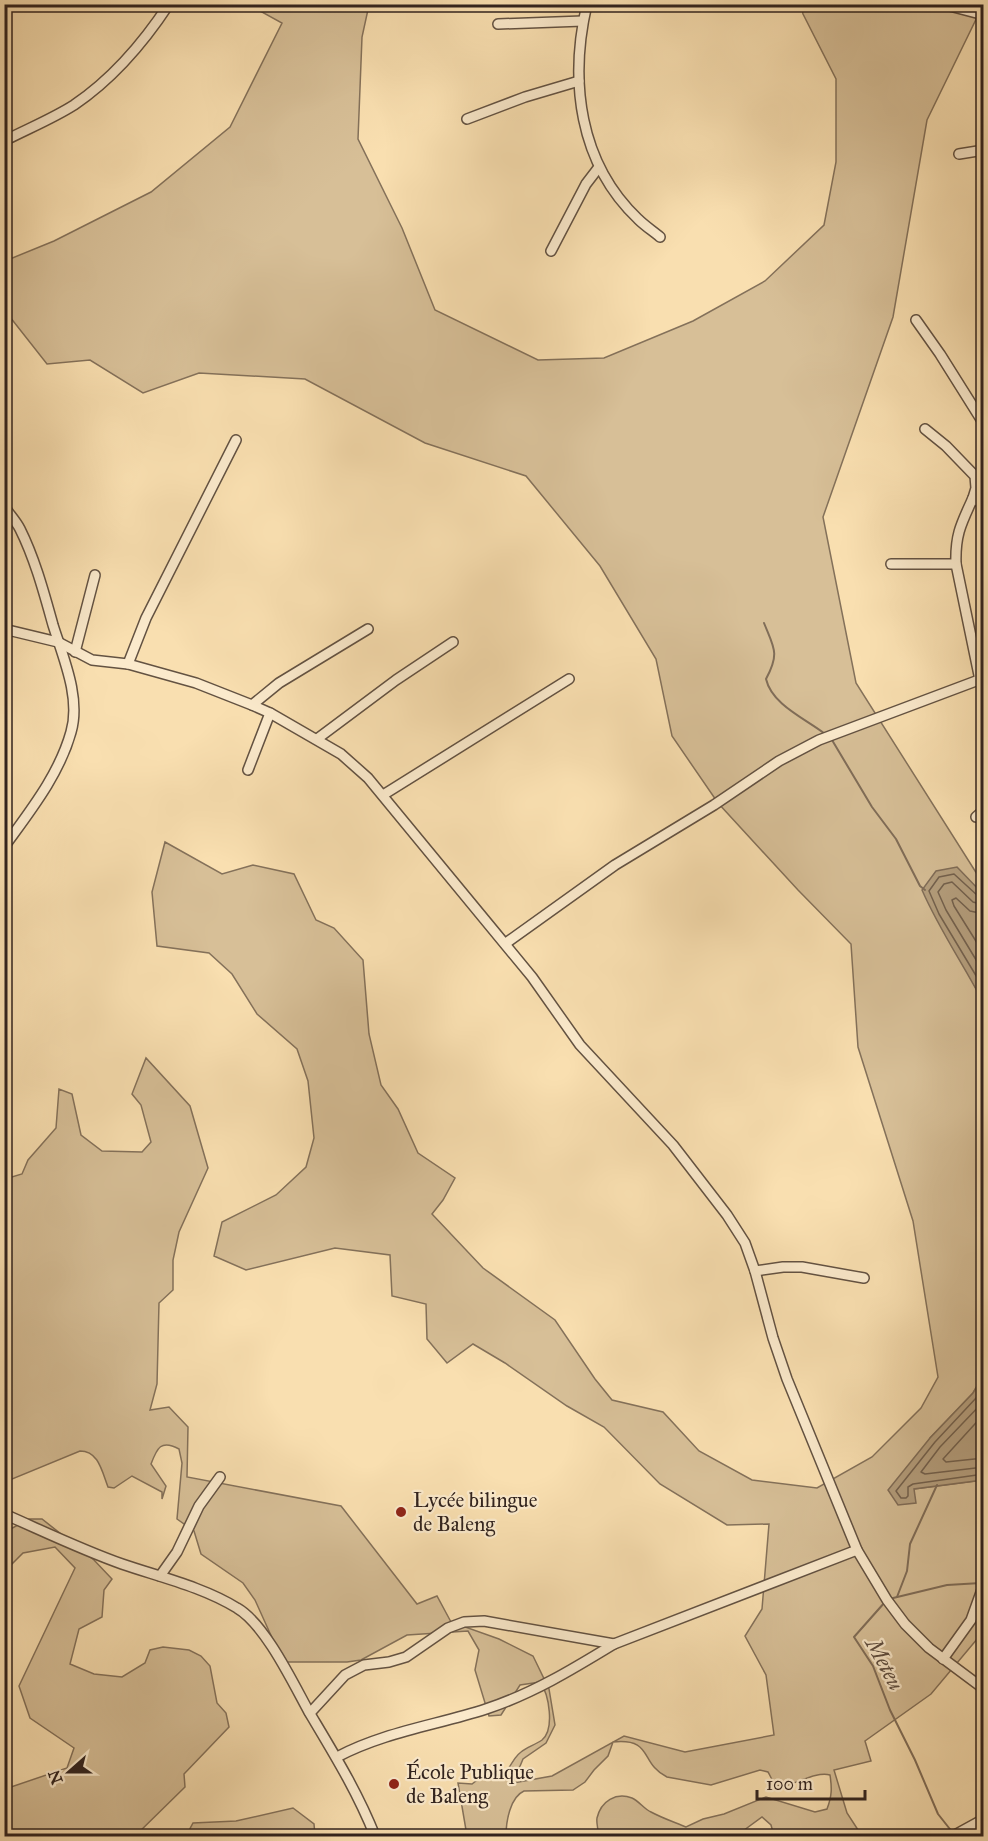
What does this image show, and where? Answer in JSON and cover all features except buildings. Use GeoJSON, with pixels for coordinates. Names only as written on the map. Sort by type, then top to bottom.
{"type":"FeatureCollection","features":[{"type":"Feature","properties":{"kind":"street"},"geometry":{"type":"LineString","coordinates":[[4,141],[72,106],[90,93],[150,32],[169,4]]}},
{"type":"Feature","properties":{"kind":"street"},"geometry":{"type":"LineString","coordinates":[[587,4],[579,51],[579,81],[586,134],[599,166],[616,193],[638,219],[660,237]]}},
{"type":"Feature","properties":{"kind":"street"},"geometry":{"type":"LineString","coordinates":[[942,4],[984,15]]}},
{"type":"Feature","properties":{"kind":"street"},"geometry":{"type":"LineString","coordinates":[[498,24],[584,21]]}},
{"type":"Feature","properties":{"kind":"street"},"geometry":{"type":"LineString","coordinates":[[467,119],[525,97],[579,81]]}},
{"type":"Feature","properties":{"kind":"street"},"geometry":{"type":"LineString","coordinates":[[959,154],[984,150]]}},
{"type":"Feature","properties":{"kind":"street"},"geometry":{"type":"LineString","coordinates":[[551,251],[586,184],[599,166]]}},
{"type":"Feature","properties":{"kind":"street"},"geometry":{"type":"LineString","coordinates":[[916,320],[984,424]]}},
{"type":"Feature","properties":{"kind":"street"},"geometry":{"type":"LineString","coordinates":[[506,944],[615,865],[714,805],[779,761],[819,740],[982,679],[956,564],[955,550],[958,530],[976,489],[975,476],[946,446],[925,429]]}},
{"type":"Feature","properties":{"kind":"street"},"geometry":{"type":"LineString","coordinates":[[128,664],[146,618],[236,440]]}},
{"type":"Feature","properties":{"kind":"street"},"geometry":{"type":"LineString","coordinates":[[973,498],[984,506]]}},
{"type":"Feature","properties":{"kind":"street"},"geometry":{"type":"LineString","coordinates":[[4,506],[20,529],[36,571],[66,663],[74,711],[72,730],[55,772],[4,847]]}},
{"type":"Feature","properties":{"kind":"street"},"geometry":{"type":"LineString","coordinates":[[891,564],[956,564]]}},
{"type":"Feature","properties":{"kind":"street"},"geometry":{"type":"LineString","coordinates":[[75,652],[95,575]]}},
{"type":"Feature","properties":{"kind":"street"},"geometry":{"type":"LineString","coordinates":[[4,629],[58,642],[92,660],[128,664],[196,683],[252,705],[341,754],[368,778],[506,944],[580,1045],[673,1145],[721,1207],[745,1243],[787,1379],[857,1550],[887,1600],[905,1624],[929,1648],[984,1689]]}},
{"type":"Feature","properties":{"kind":"street"},"geometry":{"type":"LineString","coordinates":[[252,705],[279,683],[368,629]]}},
{"type":"Feature","properties":{"kind":"street"},"geometry":{"type":"LineString","coordinates":[[317,739],[396,680],[453,642]]}},
{"type":"Feature","properties":{"kind":"street"},"geometry":{"type":"LineString","coordinates":[[383,795],[569,679]]}},
{"type":"Feature","properties":{"kind":"street"},"geometry":{"type":"LineString","coordinates":[[248,770],[270,713]]}},
{"type":"Feature","properties":{"kind":"street"},"geometry":{"type":"LineString","coordinates":[[976,817],[984,810]]}},
{"type":"Feature","properties":{"kind":"street"},"geometry":{"type":"LineString","coordinates":[[755,1271],[802,1267],[864,1278]]}},
{"type":"Feature","properties":{"kind":"street"},"geometry":{"type":"LineString","coordinates":[[160,1576],[177,1552],[199,1506],[220,1477]]}},
{"type":"Feature","properties":{"kind":"street"},"geometry":{"type":"LineString","coordinates":[[4,1514],[88,1551],[202,1592],[237,1608],[249,1617],[267,1640],[337,1757],[362,1803],[375,1836]]}},
{"type":"Feature","properties":{"kind":"street"},"geometry":{"type":"LineString","coordinates":[[337,1757],[403,1731],[443,1722],[518,1697],[614,1644],[857,1550]]}},
{"type":"Feature","properties":{"kind":"street"},"geometry":{"type":"LineString","coordinates":[[944,1659],[971,1620],[984,1584]]}},
{"type":"Feature","properties":{"kind":"street"},"geometry":{"type":"LineString","coordinates":[[310,1713],[345,1676],[364,1665],[389,1662],[405,1657],[448,1628],[464,1622],[484,1621],[614,1644]]}},
{"type":"Feature","properties":{"kind":"street"},"geometry":{"type":"LineString","coordinates":[[957,1834],[984,1819]]}},
{"type":"Feature","properties":{"kind":"shaded area"},"geometry":{"type":"Polygon","coordinates":[[[249,5],[369,5],[362,37],[358,139],[402,228],[435,310],[538,360],[604,358],[693,321],[765,281],[824,225],[836,162],[836,79],[803,14],[801,5],[983,5],[927,120],[893,317],[823,517],[856,683],[984,885],[965,967],[983,1002],[983,1376],[973,1393],[930,1438],[913,1489],[983,1480],[983,1632],[931,1694],[865,1741],[871,1761],[834,1770],[847,1813],[862,1836],[821,1836],[801,1830],[796,1836],[774,1836],[771,1825],[762,1817],[736,1836],[598,1836],[599,1812],[610,1799],[620,1796],[632,1798],[648,1811],[686,1827],[766,1797],[815,1812],[827,1809],[831,1792],[830,1775],[823,1774],[779,1786],[774,1783],[768,1772],[760,1770],[711,1785],[667,1777],[658,1771],[641,1748],[635,1744],[613,1742],[624,1736],[685,1752],[774,1735],[766,1675],[745,1636],[762,1609],[769,1524],[727,1525],[660,1484],[604,1427],[567,1406],[473,1344],[447,1363],[427,1339],[426,1304],[392,1296],[390,1255],[335,1248],[246,1270],[214,1256],[222,1222],[276,1195],[306,1167],[314,1138],[308,1081],[297,1049],[257,1014],[232,974],[209,953],[157,946],[152,892],[165,842],[222,874],[253,865],[294,874],[316,920],[334,928],[363,960],[369,1034],[381,1085],[398,1109],[418,1153],[455,1178],[432,1214],[483,1268],[555,1320],[612,1400],[663,1412],[699,1451],[752,1480],[817,1488],[872,1457],[921,1408],[938,1377],[913,1221],[858,1047],[851,944],[718,803],[672,736],[656,659],[600,566],[526,476],[425,443],[305,379],[199,373],[143,393],[90,360],[47,364],[10,317],[5,317],[5,261],[54,241],[151,192],[230,127],[282,23],[249,5]]]}},
{"type":"Feature","properties":{"kind":"shaded area"},"geometry":{"type":"Polygon","coordinates":[[[146,1058],[190,1106],[208,1168],[179,1232],[173,1260],[173,1290],[159,1303],[157,1384],[150,1410],[169,1407],[188,1427],[187,1477],[341,1506],[417,1604],[437,1596],[451,1622],[499,1639],[533,1656],[549,1689],[555,1725],[546,1743],[523,1759],[513,1783],[552,1776],[613,1742],[608,1756],[585,1782],[573,1790],[524,1791],[519,1794],[510,1810],[506,1836],[467,1836],[458,1783],[472,1784],[485,1774],[505,1775],[518,1754],[542,1740],[548,1728],[549,1711],[546,1695],[540,1682],[520,1685],[501,1715],[489,1716],[475,1670],[479,1650],[468,1631],[407,1635],[361,1660],[283,1662],[255,1600],[243,1583],[201,1554],[194,1531],[177,1519],[182,1463],[179,1449],[173,1446],[160,1447],[151,1464],[166,1486],[162,1499],[162,1492],[132,1476],[114,1488],[108,1487],[96,1458],[80,1451],[5,1482],[5,1179],[22,1174],[28,1160],[56,1128],[59,1089],[72,1094],[81,1135],[102,1151],[142,1152],[151,1142],[141,1105],[132,1094],[146,1058]]]}},
{"type":"Feature","properties":{"kind":"shaded area"},"geometry":{"type":"Polygon","coordinates":[[[29,1519],[42,1519],[94,1560],[112,1579],[104,1590],[102,1617],[79,1629],[70,1664],[94,1674],[122,1677],[145,1663],[150,1650],[163,1647],[189,1650],[201,1656],[210,1666],[217,1703],[226,1713],[229,1727],[184,1774],[185,1787],[135,1836],[5,1836],[5,1789],[67,1768],[74,1748],[30,1718],[19,1686],[75,1568],[55,1547],[23,1553],[5,1571],[5,1532],[29,1519]]]}},
{"type":"Feature","properties":{"kind":"shaded area"},"geometry":{"type":"Polygon","coordinates":[[[293,1808],[314,1824],[315,1836],[186,1836],[193,1823],[236,1821],[293,1808]]]}},
{"type":"Feature","properties":{"kind":"water"},"geometry":{"type":"Polygon","coordinates":[[[957,867],[983,894],[983,1002],[922,890],[936,871],[957,867]]]}},
{"type":"Feature","properties":{"kind":"water"},"geometry":{"type":"Polygon","coordinates":[[[983,1376],[983,1480],[914,1489],[916,1503],[898,1505],[888,1490],[930,1438],[973,1393],[983,1376]]]}},
{"type":"Feature","properties":{"kind":"waterway"},"geometry":{"type":"LineString","coordinates":[[764,623],[774,651],[773,663],[766,679],[769,688],[782,704],[825,734]]}},
{"type":"Feature","properties":{"kind":"waterway"},"geometry":{"type":"LineString","coordinates":[[832,740],[872,807],[896,839],[920,886],[925,890]]}},
{"type":"Feature","properties":{"kind":"waterway"},"geometry":{"type":"LineString","coordinates":[[897,1597],[907,1571],[910,1544],[937,1485]]}},
{"type":"Feature","properties":{"kind":"waterway","name":"Meteu"},"geometry":{"type":"LineString","coordinates":[[889,1599],[947,1585],[981,1583]]}},
{"type":"Feature","properties":{"kind":"waterway","name":"Meteu"},"geometry":{"type":"LineString","coordinates":[[885,1602],[854,1637],[873,1666],[890,1710],[938,1814],[953,1833]]}},
{"type":"Feature","properties":{"kind":"place","name":"Lycée bilingue de Baleng"},"geometry":{"type":"Point","coordinates":[401,1512]}},
{"type":"Feature","properties":{"kind":"place","name":"École Publique de Baleng"},"geometry":{"type":"Point","coordinates":[394,1784]}}]}
